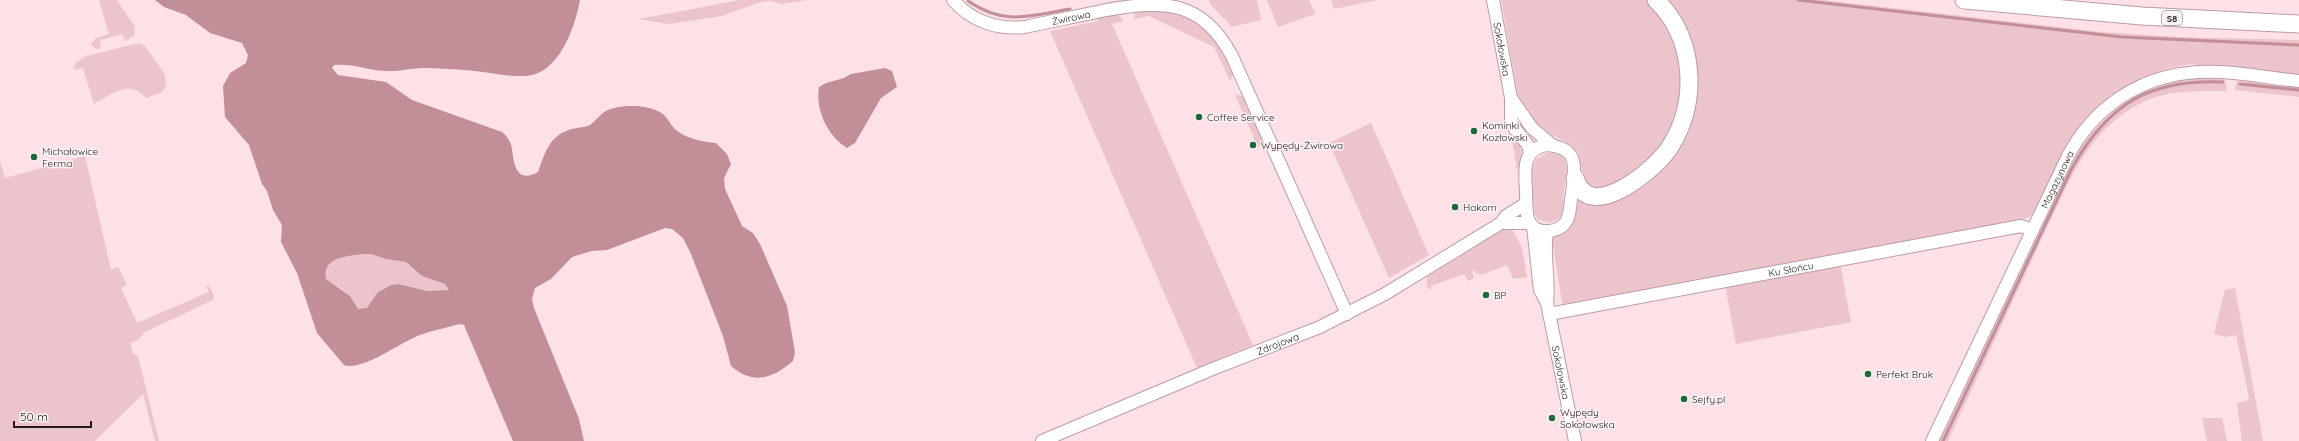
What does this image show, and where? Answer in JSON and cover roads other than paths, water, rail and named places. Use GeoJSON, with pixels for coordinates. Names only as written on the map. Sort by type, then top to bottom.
{"type":"FeatureCollection","features":[{"type":"Feature","properties":{"kind":"highway"},"geometry":{"type":"LineString","coordinates":[[1575,178],[1579,188],[1587,193],[1602,196],[1613,193],[1648,172],[1665,155],[1676,138],[1688,100],[1689,67],[1683,42],[1677,29],[1656,0]]}},
{"type":"Feature","properties":{"kind":"highway","name":"S8"},"geometry":{"type":"LineString","coordinates":[[1964,0],[2142,16],[2299,24]]}},
{"type":"Feature","properties":{"kind":"street","name":"Żwirowa"},"geometry":{"type":"LineString","coordinates":[[952,0],[974,18],[990,25],[1004,27],[1025,26],[1152,2],[1171,3],[1196,11],[1217,29],[1227,45],[1347,314]]}},
{"type":"Feature","properties":{"kind":"street","name":"Sokołowska"},"geometry":{"type":"LineString","coordinates":[[1492,0],[1510,98],[1513,124],[1528,145],[1530,154]]}},
{"type":"Feature","properties":{"kind":"street","name":"Magazynowa"},"geometry":{"type":"LineString","coordinates":[[1932,441],[2033,230],[2080,136],[2105,108],[2131,90],[2164,77],[2200,72],[2299,81]]}},
{"type":"Feature","properties":{"kind":"street","name":"Sokołowska"},"geometry":{"type":"LineString","coordinates":[[1510,98],[1532,128],[1552,145]]}},
{"type":"Feature","properties":{"kind":"street"},"geometry":{"type":"LineString","coordinates":[[1501,223],[1531,225],[1547,231],[1558,228],[1569,218],[1575,178],[1575,164],[1570,155],[1564,150],[1552,145],[1541,146],[1530,154],[1524,164],[1526,213],[1531,225]]}},
{"type":"Feature","properties":{"kind":"street","name":"Zdrojowa"},"geometry":{"type":"LineString","coordinates":[[1042,441],[1347,314],[1416,276],[1501,223],[1506,216],[1525,204]]}},
{"type":"Feature","properties":{"kind":"street","name":"Sokołowska"},"geometry":{"type":"LineString","coordinates":[[1531,225],[1540,290],[1548,309],[1575,441]]}},
{"type":"Feature","properties":{"kind":"street","name":"Ku Słońcu"},"geometry":{"type":"LineString","coordinates":[[1548,309],[2021,226],[2033,230]]}},
{"type":"Feature","properties":{"kind":"street","name":"Sokołowska"},"geometry":{"type":"LineString","coordinates":[[1547,231],[1545,256],[1549,287],[1548,309]]}},
{"type":"Feature","properties":{"kind":"waterway"},"geometry":{"type":"LineString","coordinates":[[1798,0],[2122,37],[2299,45]]}},
{"type":"Feature","properties":{"kind":"waterway"},"geometry":{"type":"LineString","coordinates":[[968,1],[981,9],[994,14],[1017,17],[1070,9]]}},
{"type":"Feature","properties":{"kind":"waterway"},"geometry":{"type":"LineString","coordinates":[[1943,441],[2072,168],[2100,127],[2116,112],[2133,100],[2152,91],[2173,85],[2197,82],[2223,82]]}},
{"type":"Feature","properties":{"kind":"waterway"},"geometry":{"type":"LineString","coordinates":[[2240,84],[2299,90]]}},
{"type":"Feature","properties":{"kind":"place","name":"Coffee Service"},"geometry":{"type":"Point","coordinates":[1199,117]}},
{"type":"Feature","properties":{"kind":"place","name":"Kominki Kozłowski"},"geometry":{"type":"Point","coordinates":[1474,131]}},
{"type":"Feature","properties":{"kind":"place","name":"Wypędy-Żwirowa"},"geometry":{"type":"Point","coordinates":[1253,145]}},
{"type":"Feature","properties":{"kind":"place","name":"Michałowice Ferma"},"geometry":{"type":"Point","coordinates":[34,157]}},
{"type":"Feature","properties":{"kind":"place","name":"Hakom"},"geometry":{"type":"Point","coordinates":[1455,207]}},
{"type":"Feature","properties":{"kind":"place","name":"BP"},"geometry":{"type":"Point","coordinates":[1486,295]}},
{"type":"Feature","properties":{"kind":"place","name":"Perfekt Bruk"},"geometry":{"type":"Point","coordinates":[1868,374]}},
{"type":"Feature","properties":{"kind":"place","name":"Sejfy.pl"},"geometry":{"type":"Point","coordinates":[1684,399]}},
{"type":"Feature","properties":{"kind":"place","name":"Wypędy Sokołowska"},"geometry":{"type":"Point","coordinates":[1552,418]}}]}
